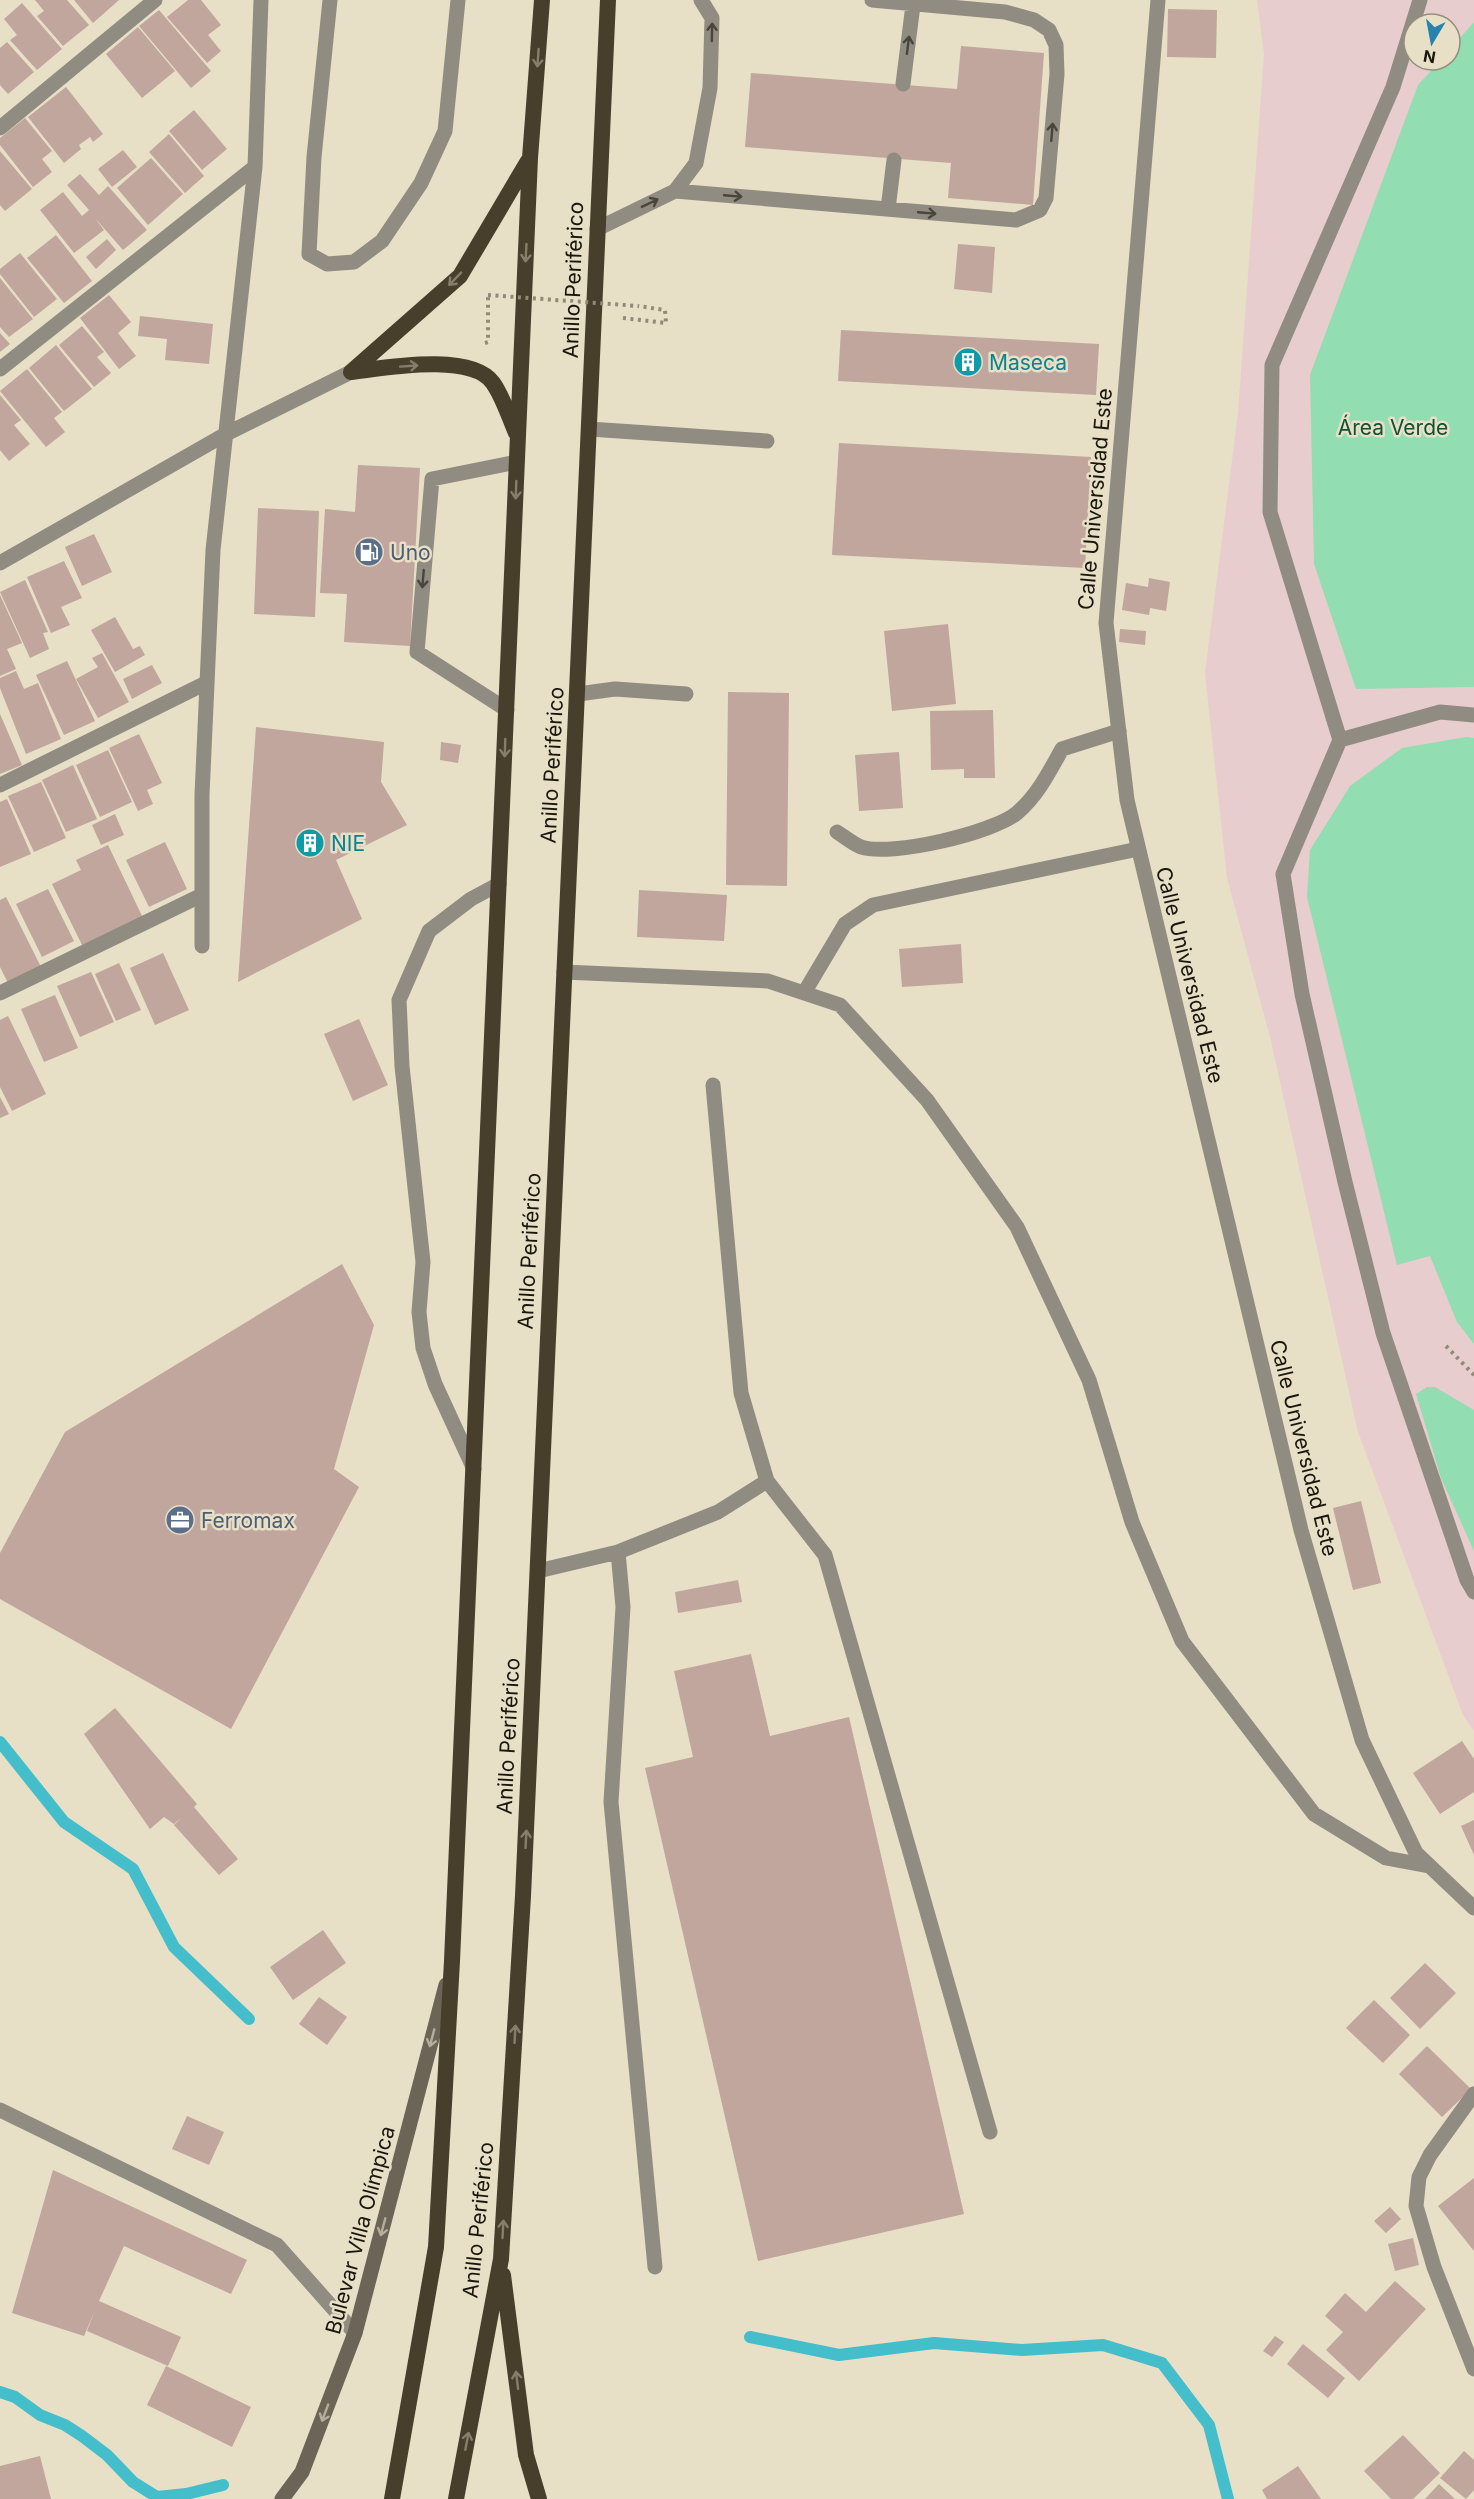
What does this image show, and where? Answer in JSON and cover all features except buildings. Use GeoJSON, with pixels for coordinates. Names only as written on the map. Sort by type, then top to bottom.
{"type":"FeatureCollection","features":[{"type":"Feature","properties":{"kind":"highway","name":"Anillo Periférico"},"geometry":{"type":"LineString","coordinates":[[392,2499],[436,2247],[452,1961],[530,158],[542,0]]}},
{"type":"Feature","properties":{"kind":"highway","name":"Anillo Periférico"},"geometry":{"type":"LineString","coordinates":[[456,2499],[501,2259],[523,1896],[608,0]]}},
{"type":"Feature","properties":{"kind":"highway"},"geometry":{"type":"LineString","coordinates":[[351,372],[460,276],[530,158]]}},
{"type":"Feature","properties":{"kind":"highway"},"geometry":{"type":"LineString","coordinates":[[351,372],[415,365],[468,366],[492,382],[518,437]]}},
{"type":"Feature","properties":{"kind":"highway"},"geometry":{"type":"LineString","coordinates":[[501,2259],[526,2455],[539,2499]]}},
{"type":"Feature","properties":{"kind":"main road","name":"Bulevar Villa Olímpica"},"geometry":{"type":"LineString","coordinates":[[282,2499],[302,2472],[355,2333],[452,1961]]}},
{"type":"Feature","properties":{"kind":"street"},"geometry":{"type":"LineString","coordinates":[[0,128],[155,0]]}},
{"type":"Feature","properties":{"kind":"street"},"geometry":{"type":"LineString","coordinates":[[202,946],[206,683],[213,550],[255,167],[261,0]]}},
{"type":"Feature","properties":{"kind":"street"},"geometry":{"type":"LineString","coordinates":[[330,0],[314,157],[309,254],[327,264],[354,262],[382,241],[421,183],[445,131],[458,0]]}},
{"type":"Feature","properties":{"kind":"street"},"geometry":{"type":"LineString","coordinates":[[597,229],[675,191],[696,163],[710,88],[712,18],[701,0]]}},
{"type":"Feature","properties":{"kind":"street"},"geometry":{"type":"LineString","coordinates":[[675,191],[1016,220],[1040,210],[1046,198],[1057,74],[1056,45],[1049,30],[1034,20],[1005,12],[872,0]]}},
{"type":"Feature","properties":{"kind":"street","name":"Calle Universidad Este"},"geometry":{"type":"LineString","coordinates":[[1158,0],[1106,623],[1127,800],[1301,1530],[1362,1740],[1416,1853],[1474,1908]]}},
{"type":"Feature","properties":{"kind":"street"},"geometry":{"type":"LineString","coordinates":[[1420,0],[1394,87],[1272,364],[1270,512],[1340,740],[1283,874],[1302,994],[1344,1182],[1383,1333],[1467,1580],[1474,1593]]}},
{"type":"Feature","properties":{"kind":"street"},"geometry":{"type":"LineString","coordinates":[[903,84],[913,5]]}},
{"type":"Feature","properties":{"kind":"street"},"geometry":{"type":"LineString","coordinates":[[888,209],[894,160]]}},
{"type":"Feature","properties":{"kind":"street"},"geometry":{"type":"LineString","coordinates":[[0,369],[255,167]]}},
{"type":"Feature","properties":{"kind":"street"},"geometry":{"type":"LineString","coordinates":[[0,562],[226,434],[351,372]]}},
{"type":"Feature","properties":{"kind":"street"},"geometry":{"type":"LineString","coordinates":[[589,429],[767,441]]}},
{"type":"Feature","properties":{"kind":"street"},"geometry":{"type":"LineString","coordinates":[[507,710],[417,652],[432,479],[517,462]]}},
{"type":"Feature","properties":{"kind":"street"},"geometry":{"type":"LineString","coordinates":[[0,785],[206,683]]}},
{"type":"Feature","properties":{"kind":"street"},"geometry":{"type":"LineString","coordinates":[[578,694],[615,689],[686,694]]}},
{"type":"Feature","properties":{"kind":"street"},"geometry":{"type":"LineString","coordinates":[[1340,740],[1440,712],[1474,715]]}},
{"type":"Feature","properties":{"kind":"street"},"geometry":{"type":"LineString","coordinates":[[837,832],[862,847],[902,849],[964,836],[1016,814],[1038,792],[1062,749],[1119,731]]}},
{"type":"Feature","properties":{"kind":"street"},"geometry":{"type":"LineString","coordinates":[[804,993],[845,924],[873,905],[1138,849]]}},
{"type":"Feature","properties":{"kind":"street"},"geometry":{"type":"LineString","coordinates":[[474,1469],[435,1384],[423,1347],[419,1312],[423,1262],[402,1066],[399,1000],[429,931],[471,899],[499,884]]}},
{"type":"Feature","properties":{"kind":"street"},"geometry":{"type":"LineString","coordinates":[[0,993],[202,896]]}},
{"type":"Feature","properties":{"kind":"street"},"geometry":{"type":"LineString","coordinates":[[564,972],[768,981],[840,1005],[927,1100],[1017,1227],[1089,1380],[1132,1522],[1182,1641],[1314,1814],[1386,1858],[1429,1866]]}},
{"type":"Feature","properties":{"kind":"street"},"geometry":{"type":"LineString","coordinates":[[713,1086],[741,1393],[766,1481],[825,1555],[990,2132]]}},
{"type":"Feature","properties":{"kind":"street"},"geometry":{"type":"LineString","coordinates":[[538,1571],[618,1552],[718,1512],[766,1481]]}},
{"type":"Feature","properties":{"kind":"street"},"geometry":{"type":"LineString","coordinates":[[618,1552],[624,1606],[611,1802],[655,2267]]}},
{"type":"Feature","properties":{"kind":"street"},"geometry":{"type":"LineString","coordinates":[[1474,2094],[1430,2155],[1419,2177],[1416,2206],[1434,2267],[1474,2369]]}},
{"type":"Feature","properties":{"kind":"street"},"geometry":{"type":"LineString","coordinates":[[0,2110],[277,2244],[355,2333]]}},
{"type":"Feature","properties":{"kind":"path"},"geometry":{"type":"LineString","coordinates":[[488,342],[488,295],[665,310],[666,323],[639,319]]}},
{"type":"Feature","properties":{"kind":"path"},"geometry":{"type":"LineString","coordinates":[[1446,1346],[1474,1375]]}},
{"type":"Feature","properties":{"kind":"shaded area"},"geometry":{"type":"Polygon","coordinates":[[[1257,0],[1474,0],[1474,1731],[1463,1715],[1358,1432],[1271,1041],[1227,878],[1205,673],[1238,413],[1264,54],[1257,0]]]}},
{"type":"Feature","properties":{"kind":"green space","name":"Área Verde"},"geometry":{"type":"Polygon","coordinates":[[[1474,22],[1474,687],[1356,689],[1314,564],[1310,375],[1418,85],[1430,72],[1462,72],[1462,36],[1474,22]]]}},
{"type":"Feature","properties":{"kind":"green space"},"geometry":{"type":"Polygon","coordinates":[[[1466,737],[1474,738],[1474,1344],[1457,1322],[1430,1256],[1397,1265],[1307,897],[1310,850],[1350,786],[1402,748],[1466,737]]]}},
{"type":"Feature","properties":{"kind":"green space"},"geometry":{"type":"Polygon","coordinates":[[[1427,1387],[1435,1387],[1474,1410],[1474,1551],[1441,1478],[1416,1394],[1427,1387]]]}},
{"type":"Feature","properties":{"kind":"waterway"},"geometry":{"type":"LineString","coordinates":[[0,1742],[64,1822],[133,1869],[174,1947],[249,2019]]}},
{"type":"Feature","properties":{"kind":"waterway"},"geometry":{"type":"LineString","coordinates":[[750,2337],[839,2355],[934,2343],[1022,2350],[1103,2345],[1162,2363],[1209,2425],[1228,2499]]}},
{"type":"Feature","properties":{"kind":"waterway"},"geometry":{"type":"LineString","coordinates":[[0,2392],[15,2397],[40,2415],[65,2425],[82,2436],[107,2455],[133,2482],[157,2497],[186,2494],[223,2485]]}},
{"type":"Feature","properties":{"kind":"place","name":"Maseca"},"geometry":{"type":"Point","coordinates":[968,362]}},
{"type":"Feature","properties":{"kind":"place","name":"Uno"},"geometry":{"type":"Point","coordinates":[369,552]}},
{"type":"Feature","properties":{"kind":"place","name":"NIE"},"geometry":{"type":"Point","coordinates":[310,843]}},
{"type":"Feature","properties":{"kind":"place","name":"Ferromax"},"geometry":{"type":"Point","coordinates":[180,1520]}}]}
